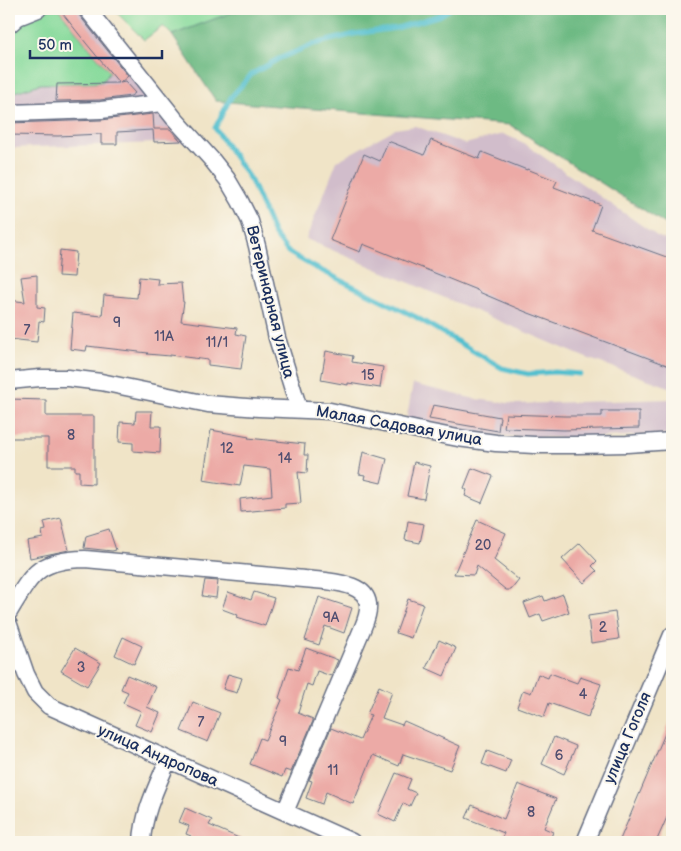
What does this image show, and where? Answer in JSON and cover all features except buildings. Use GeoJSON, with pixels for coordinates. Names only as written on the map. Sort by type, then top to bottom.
{"type":"FeatureCollection","features":[{"type":"Feature","properties":{"kind":"street"},"geometry":{"type":"LineString","coordinates":[[9,25],[18,17],[38,9]]}},
{"type":"Feature","properties":{"kind":"street","name":"Ветеринарная улица"},"geometry":{"type":"LineString","coordinates":[[87,9],[174,118],[227,179],[250,221],[277,338],[299,409]]}},
{"type":"Feature","properties":{"kind":"street"},"geometry":{"type":"LineString","coordinates":[[9,113],[101,110],[162,103]]}},
{"type":"Feature","properties":{"kind":"street","name":"Малая Садовая улица"},"geometry":{"type":"LineString","coordinates":[[9,382],[40,378],[68,378],[101,382],[208,404],[251,408],[330,411],[458,438],[496,443],[594,445],[672,441]]}},
{"type":"Feature","properties":{"kind":"street"},"geometry":{"type":"LineString","coordinates":[[9,612],[31,577],[41,568],[69,559],[326,581],[354,587],[363,593],[368,603],[366,620],[285,812]]}},
{"type":"Feature","properties":{"kind":"street","name":"улица Андропова"},"geometry":{"type":"LineString","coordinates":[[9,624],[34,692],[49,706],[352,842]]}},
{"type":"Feature","properties":{"kind":"street","name":"улица Гоголя"},"geometry":{"type":"LineString","coordinates":[[585,842],[672,635]]}},
{"type":"Feature","properties":{"kind":"street"},"geometry":{"type":"LineString","coordinates":[[142,842],[154,792],[168,760]]}},
{"type":"Feature","properties":{"kind":"path"},"geometry":{"type":"LineString","coordinates":[[668,815],[672,816]]}},
{"type":"Feature","properties":{"kind":"shaded area"},"geometry":{"type":"Polygon","coordinates":[[[59,9],[84,9],[188,142],[9,148],[9,94],[40,84],[57,84],[110,72],[59,9]]]}},
{"type":"Feature","properties":{"kind":"shaded area"},"geometry":{"type":"Polygon","coordinates":[[[415,126],[465,144],[503,134],[522,142],[657,236],[672,243],[672,388],[584,357],[306,239],[337,161],[395,129],[415,126]]]}},
{"type":"Feature","properties":{"kind":"shaded area"},"geometry":{"type":"Polygon","coordinates":[[[413,384],[475,399],[516,404],[672,399],[672,434],[580,438],[482,435],[406,421],[413,384]]]}},
{"type":"Feature","properties":{"kind":"green space"},"geometry":{"type":"Polygon","coordinates":[[[20,9],[59,9],[110,72],[103,81],[94,83],[40,84],[9,94],[9,13],[20,9]]]}},
{"type":"Feature","properties":{"kind":"green space"},"geometry":{"type":"Polygon","coordinates":[[[113,9],[241,9],[172,35],[163,26],[144,40],[113,9]]]}},
{"type":"Feature","properties":{"kind":"green space"},"geometry":{"type":"Polygon","coordinates":[[[241,9],[672,9],[672,228],[510,125],[216,101],[172,35],[241,9]]]}},
{"type":"Feature","properties":{"kind":"waterway"},"geometry":{"type":"LineString","coordinates":[[450,9],[441,15],[397,28],[355,34],[314,44],[278,59],[252,74],[231,97],[215,128],[251,181],[274,234],[288,252],[314,267],[416,317],[502,368],[528,374],[554,372],[580,374]]}}]}
